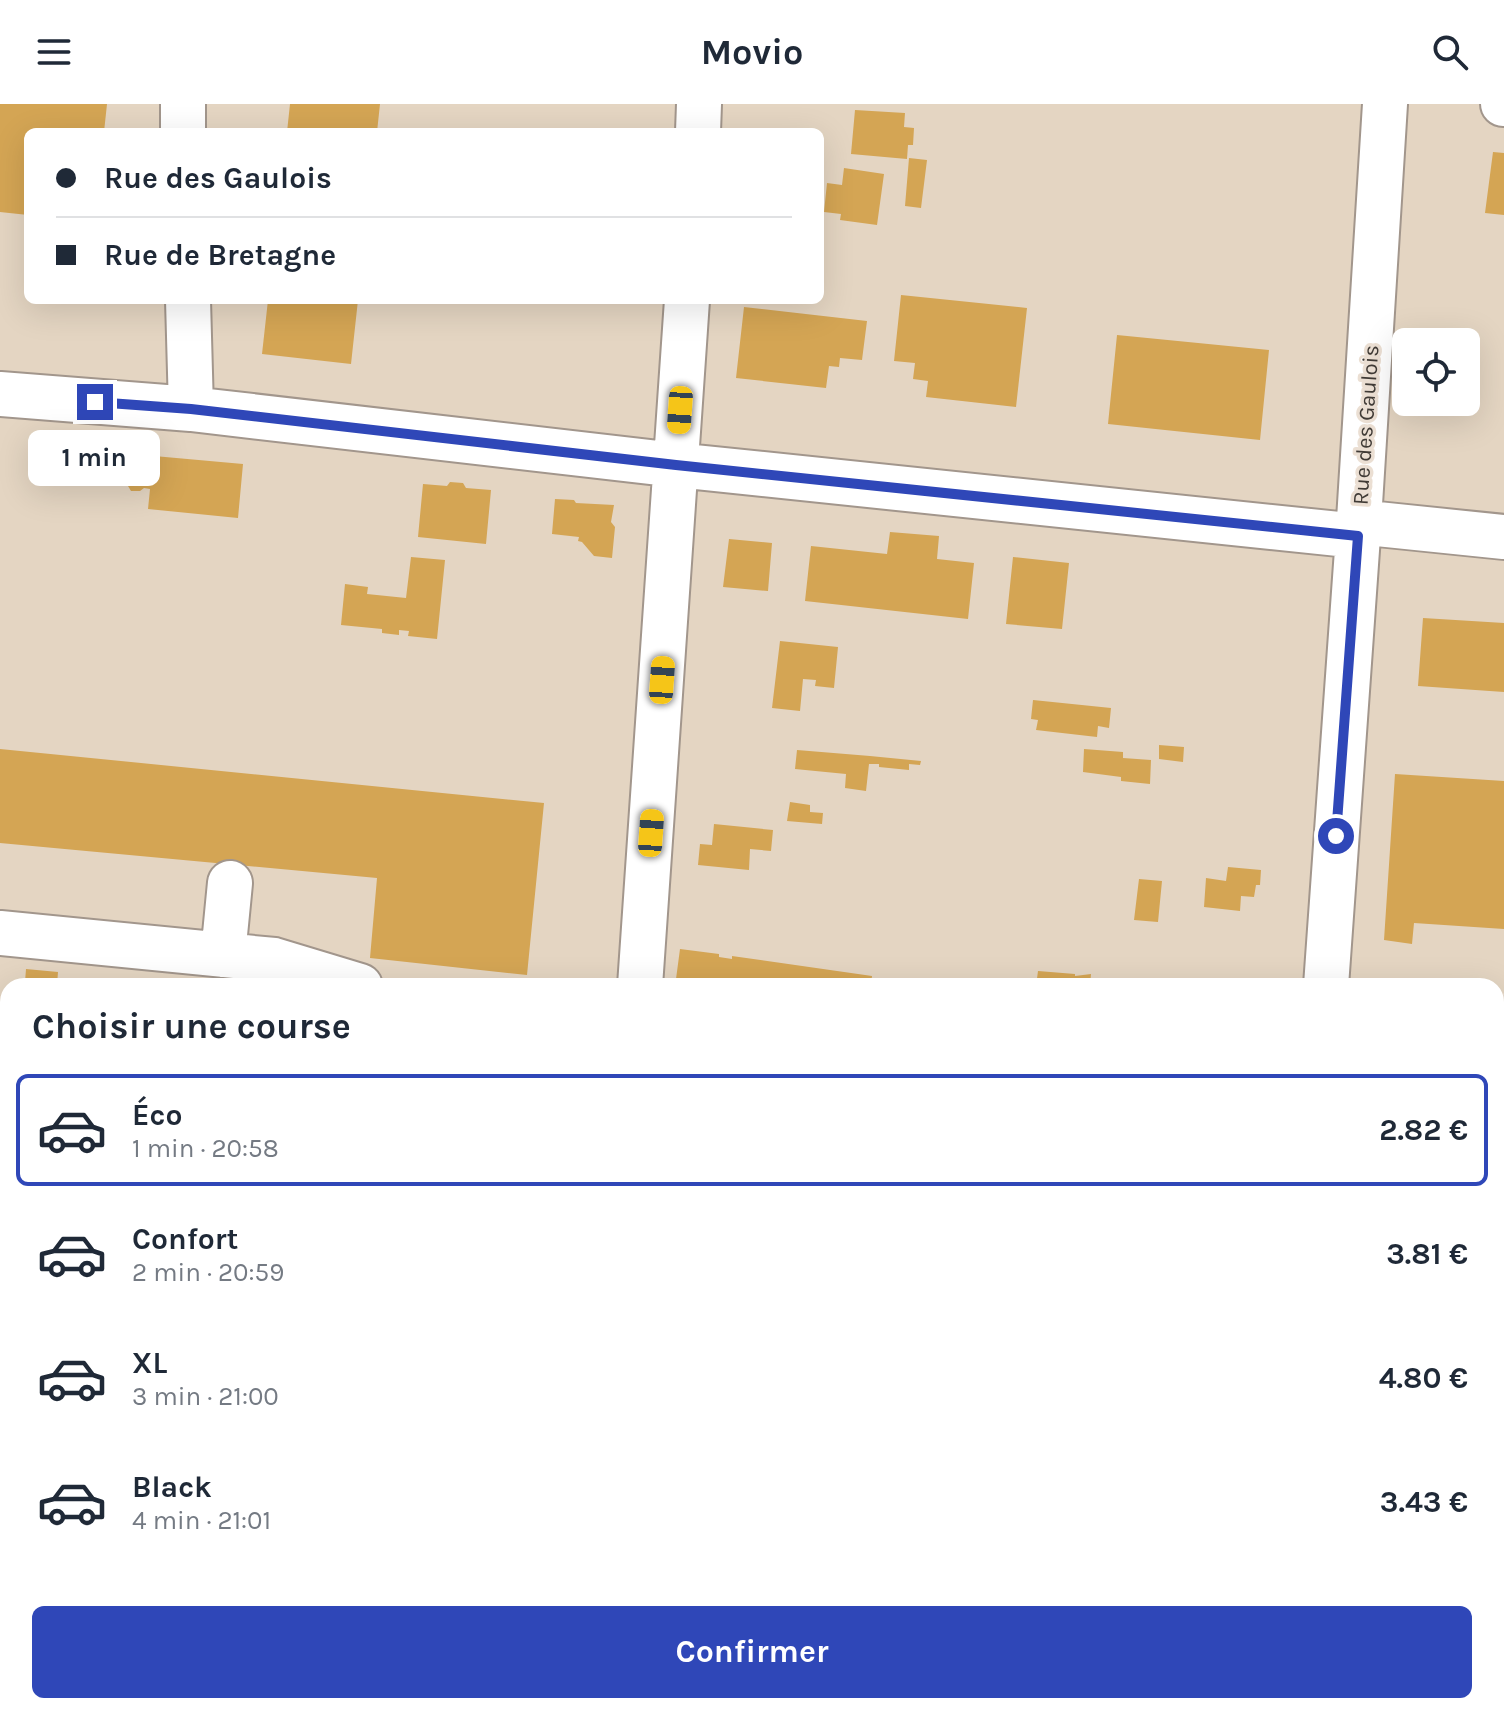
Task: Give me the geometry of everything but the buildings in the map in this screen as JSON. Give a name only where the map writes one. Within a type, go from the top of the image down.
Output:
[{"type":"main road","points":[[183,104],[183,128]]},
{"type":"main road","points":[[698,128],[699,104]]},
{"type":"main road","name":"Rue des Gaulois","points":[[1327,978],[1385,104]]},
{"type":"main road","points":[[188,304],[191,409]]},
{"type":"main road","points":[[641,978],[687,304]]},
{"type":"main road","points":[[0,394],[191,409],[676,465],[1358,529],[1504,537]]},
{"type":"main road","points":[[223,955],[230,883]]},
{"type":"main road","points":[[0,933],[274,960],[334,978]]},
{"type":"shaded area","points":[[0,104],[1504,104],[1504,978],[0,978]]},
{"type":"route","points":[[95,402],[191,409],[676,465],[1358,536],[1336,836]]}]
